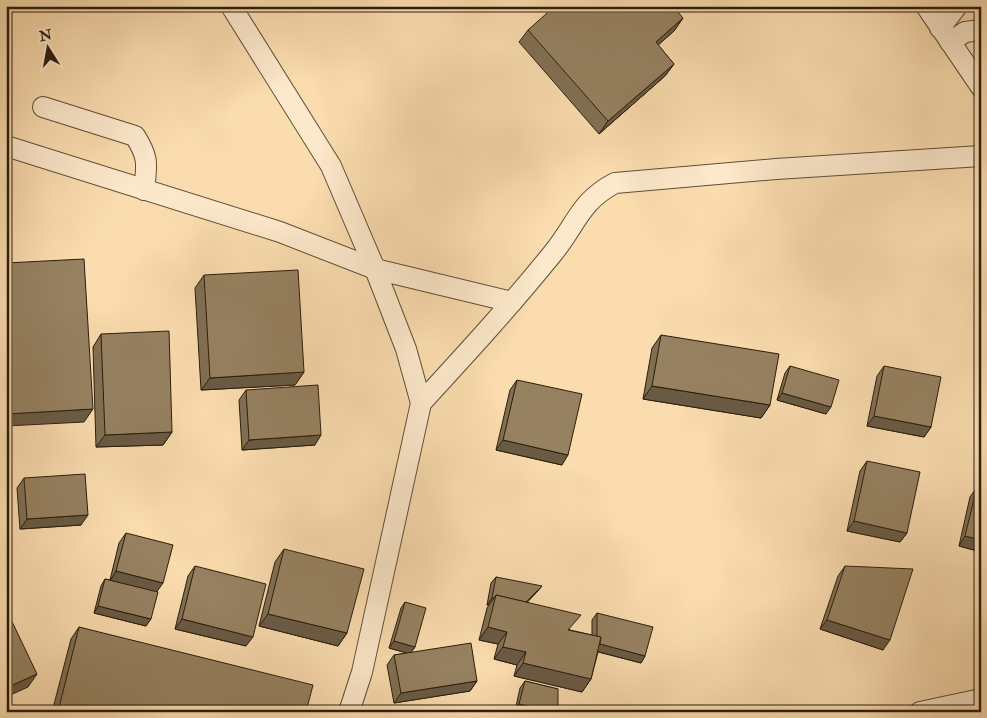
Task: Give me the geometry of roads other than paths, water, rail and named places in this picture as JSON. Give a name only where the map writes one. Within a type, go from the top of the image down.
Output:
[{"type":"street","points":[[231,6],[331,166],[375,269],[406,349],[421,402],[362,672],[349,712]]},
{"type":"street","points":[[926,6],[981,87]]},
{"type":"street","points":[[945,35],[957,6]]},
{"type":"street","points":[[945,35],[981,30]]},
{"type":"street","points":[[43,107],[135,136],[143,149],[148,163],[144,190]]},
{"type":"street","points":[[6,146],[280,232],[375,269],[512,302]]},
{"type":"street","points":[[421,402],[512,302],[554,252],[587,203],[600,191],[615,183],[776,169],[981,156]]},
{"type":"street","points":[[920,712],[981,698]]}]
